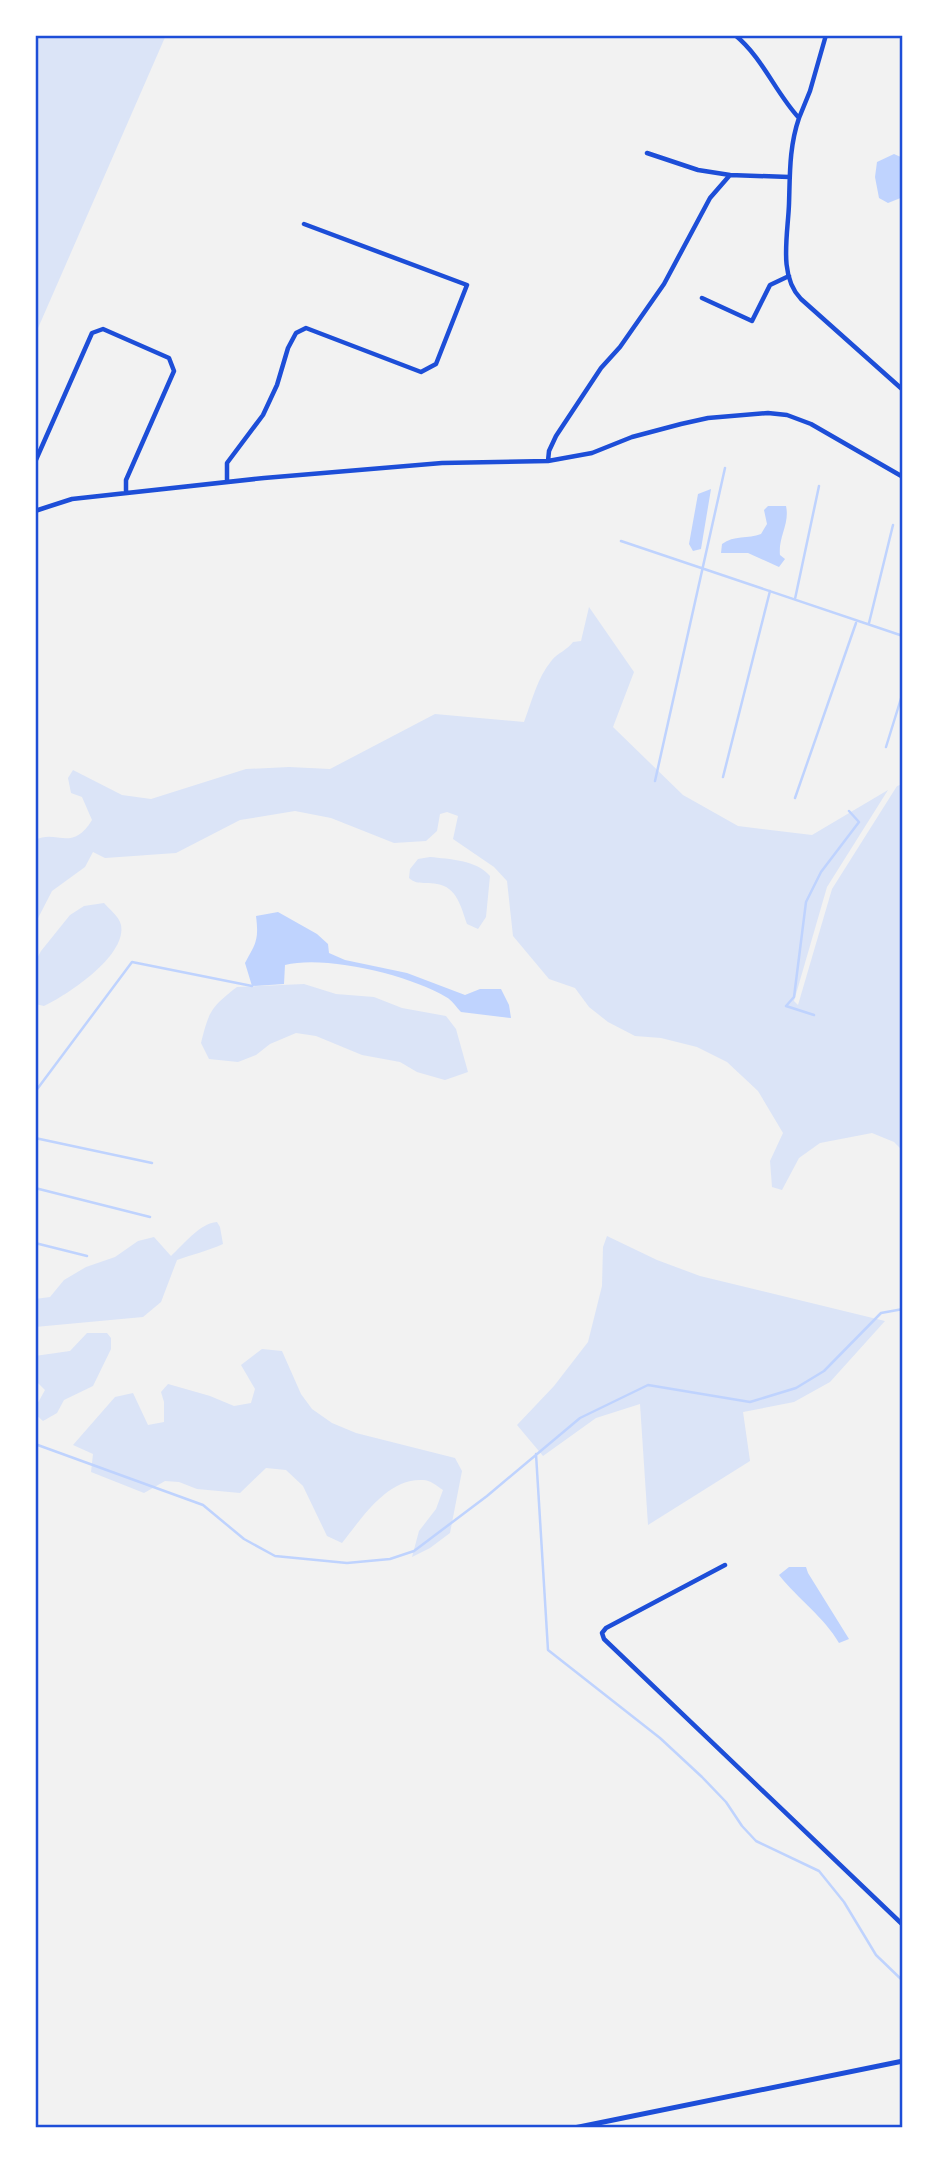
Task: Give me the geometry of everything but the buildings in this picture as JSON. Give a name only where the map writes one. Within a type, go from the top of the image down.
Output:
[{"type":"street","points":[[735,35],[763,65],[786,104],[799,118]]},
{"type":"street","points":[[826,35],[793,140],[789,177],[789,276],[801,299],[903,390]]},
{"type":"street","points":[[647,153],[698,170],[730,175],[789,177]]},
{"type":"street","points":[[548,461],[556,436],[601,368],[620,347],[664,284],[710,198],[730,175]]},
{"type":"street","points":[[227,482],[227,463],[270,401],[288,348],[300,330],[306,328],[421,372],[436,364],[467,285],[303,224]]},
{"type":"street","points":[[702,298],[752,321],[770,285],[789,276]]},
{"type":"street","points":[[35,462],[92,333],[103,329],[169,358],[173,372],[126,480],[127,493]]},
{"type":"street","points":[[35,511],[72,499],[227,482],[442,463],[548,461],[592,453],[632,437],[708,418],[768,413],[786,415],[811,424],[903,477]]},
{"type":"street","points":[[725,1565],[606,1628],[602,1633],[604,1639],[903,1925]]},
{"type":"street","points":[[574,2128],[903,2061]]},
{"type":"shaded area","points":[[35,35],[166,35],[35,335]]},
{"type":"shaded area","points":[[589,607],[634,672],[613,727],[683,795],[738,826],[812,835],[888,790],[827,887],[794,1001],[798,1005],[832,889],[897,786],[903,784],[903,1151],[894,1142],[872,1133],[820,1143],[799,1158],[782,1190],[772,1187],[770,1161],[783,1133],[758,1091],[727,1062],[697,1047],[661,1038],[635,1036],[608,1022],[589,1007],[575,988],[549,979],[513,936],[507,881],[494,867],[453,839],[458,816],[447,812],[440,814],[437,831],[426,841],[394,843],[331,818],[295,811],[240,820],[176,853],[105,858],[93,852],[85,867],[52,891],[35,924],[35,840],[43,837],[78,836],[92,820],[82,797],[71,793],[68,778],[73,770],[122,795],[151,799],[246,769],[330,769],[435,714],[524,722],[542,674],[554,658],[573,642],[581,641]]},
{"type":"shaded area","points":[[430,857],[470,863],[490,876],[486,917],[478,929],[467,924],[454,893],[449,889],[437,884],[415,882],[409,878],[410,869],[418,859]]},
{"type":"shaded area","points":[[104,903],[121,925],[115,949],[93,973],[67,993],[44,1006],[35,1004],[35,962],[41,951],[70,915],[84,906]]},
{"type":"shaded area","points":[[304,984],[336,994],[374,997],[402,1008],[446,1016],[456,1029],[468,1072],[445,1080],[417,1072],[400,1062],[362,1055],[316,1036],[296,1033],[238,1062],[209,1059],[201,1043],[206,1024],[212,1010],[228,994],[237,987]]},
{"type":"shaded area","points":[[217,1222],[223,1244],[177,1260],[161,1302],[143,1317],[35,1327],[35,1299],[50,1297],[64,1280],[86,1267],[115,1257],[138,1241],[154,1237],[171,1256],[198,1230]]},
{"type":"shaded area","points":[[607,1236],[657,1260],[700,1276],[885,1321],[830,1382],[794,1402],[743,1412],[750,1461],[648,1525],[640,1404],[596,1418],[543,1456],[517,1425],[554,1386],[588,1342],[602,1286],[603,1247]]},
{"type":"shaded area","points":[[87,1333],[107,1333],[111,1338],[111,1349],[93,1386],[64,1400],[57,1413],[43,1421],[35,1414],[35,1408],[45,1390],[35,1380],[35,1356],[70,1351]]},
{"type":"shaded area","points":[[262,1349],[282,1351],[301,1394],[312,1409],[332,1423],[356,1433],[455,1458],[462,1471],[450,1533],[412,1557],[419,1531],[436,1509],[443,1490],[426,1480],[410,1481],[387,1492],[376,1501],[342,1543],[327,1536],[303,1486],[286,1470],[266,1468],[240,1493],[197,1489],[179,1482],[165,1481],[144,1493],[91,1472],[93,1454],[73,1445],[115,1397],[133,1393],[148,1425],[164,1422],[161,1392],[168,1384],[234,1406],[251,1403],[255,1389],[241,1365]]},
{"type":"water","points":[[894,154],[903,158],[903,197],[888,203],[879,198],[875,177],[877,162]]},
{"type":"water","points":[[711,489],[701,549],[693,551],[689,544],[698,494]]},
{"type":"water","points":[[768,506],[786,506],[780,548],[780,555],[785,559],[779,567],[748,553],[721,553],[722,544],[727,541],[761,534],[767,524],[764,510]]},
{"type":"water","points":[[278,912],[317,934],[328,944],[329,953],[345,960],[407,973],[465,995],[480,989],[501,989],[509,1005],[511,1018],[461,1012],[448,998],[411,981],[344,965],[285,965],[284,984],[252,986],[245,963],[256,941],[256,916]]},
{"type":"water","points":[[789,1567],[806,1567],[849,1639],[839,1643],[826,1625],[779,1575]]},
{"type":"waterway","points":[[655,781],[725,468]]},
{"type":"waterway","points":[[795,599],[819,486]]},
{"type":"waterway","points":[[869,623],[893,525]]},
{"type":"waterway","points":[[621,541],[903,636]]},
{"type":"waterway","points":[[723,777],[770,591]]},
{"type":"waterway","points":[[795,798],[856,623]]},
{"type":"waterway","points":[[886,747],[903,692]]},
{"type":"waterway","points":[[814,1015],[786,1006],[794,997],[806,902],[821,872],[859,822],[849,811]]},
{"type":"waterway","points":[[35,1092],[132,962],[252,986]]},
{"type":"waterway","points":[[35,1138],[152,1163]]},
{"type":"waterway","points":[[35,1188],[150,1217]]},
{"type":"waterway","points":[[35,1243],[87,1256]]},
{"type":"waterway","points":[[35,1444],[203,1505],[244,1539],[275,1556],[347,1563],[390,1559],[414,1551],[487,1496],[580,1418],[648,1385],[750,1402],[796,1388],[824,1371],[881,1313],[903,1309]]},
{"type":"waterway","points":[[536,1454],[548,1650],[660,1738],[726,1802],[756,1841],[819,1871],[844,1902],[876,1955],[903,1981]]}]
